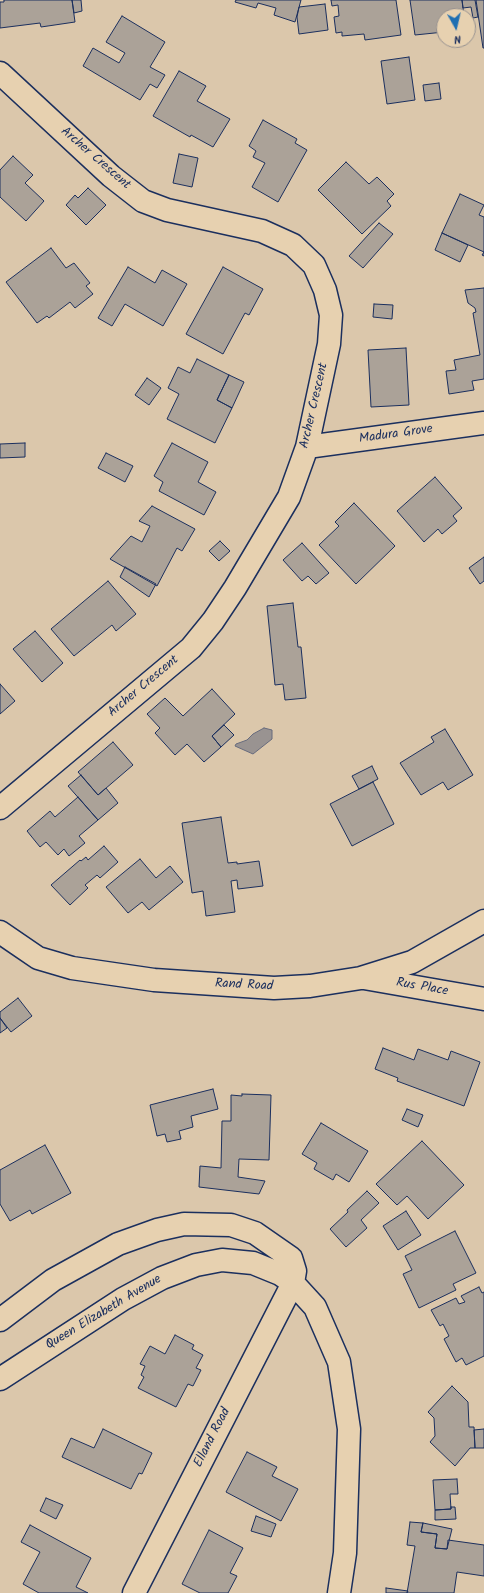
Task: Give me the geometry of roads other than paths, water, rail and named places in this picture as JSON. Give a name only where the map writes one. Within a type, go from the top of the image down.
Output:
[{"type":"street","name":"Archer Crescent","points":[[0,74],[111,176],[143,201],[166,210],[262,231],[293,245],[314,265],[325,290],[331,315],[329,344],[308,447],[289,497],[235,588],[213,621],[191,648],[0,808]]},
{"type":"street","name":"Madura Grove","points":[[308,447],[484,423]]},
{"type":"street","name":"Rand Road","points":[[0,932],[38,958],[72,968],[154,980],[274,988],[310,986],[361,978],[412,962],[484,921]]},
{"type":"street","name":"Rus Place","points":[[361,978],[484,999]]},
{"type":"street","points":[[0,1320],[53,1280],[118,1244],[157,1230],[184,1224],[231,1225],[255,1233],[291,1258],[294,1266],[293,1283]]},
{"type":"street","name":"Queen Elizabeth Avenue","points":[[0,1378],[123,1299],[162,1278],[196,1266],[222,1260],[253,1264],[280,1274],[293,1283],[316,1307],[339,1362],[349,1429],[345,1553],[339,1593]]},
{"type":"street","name":"Elland Road","points":[[134,1593],[293,1283]]}]
